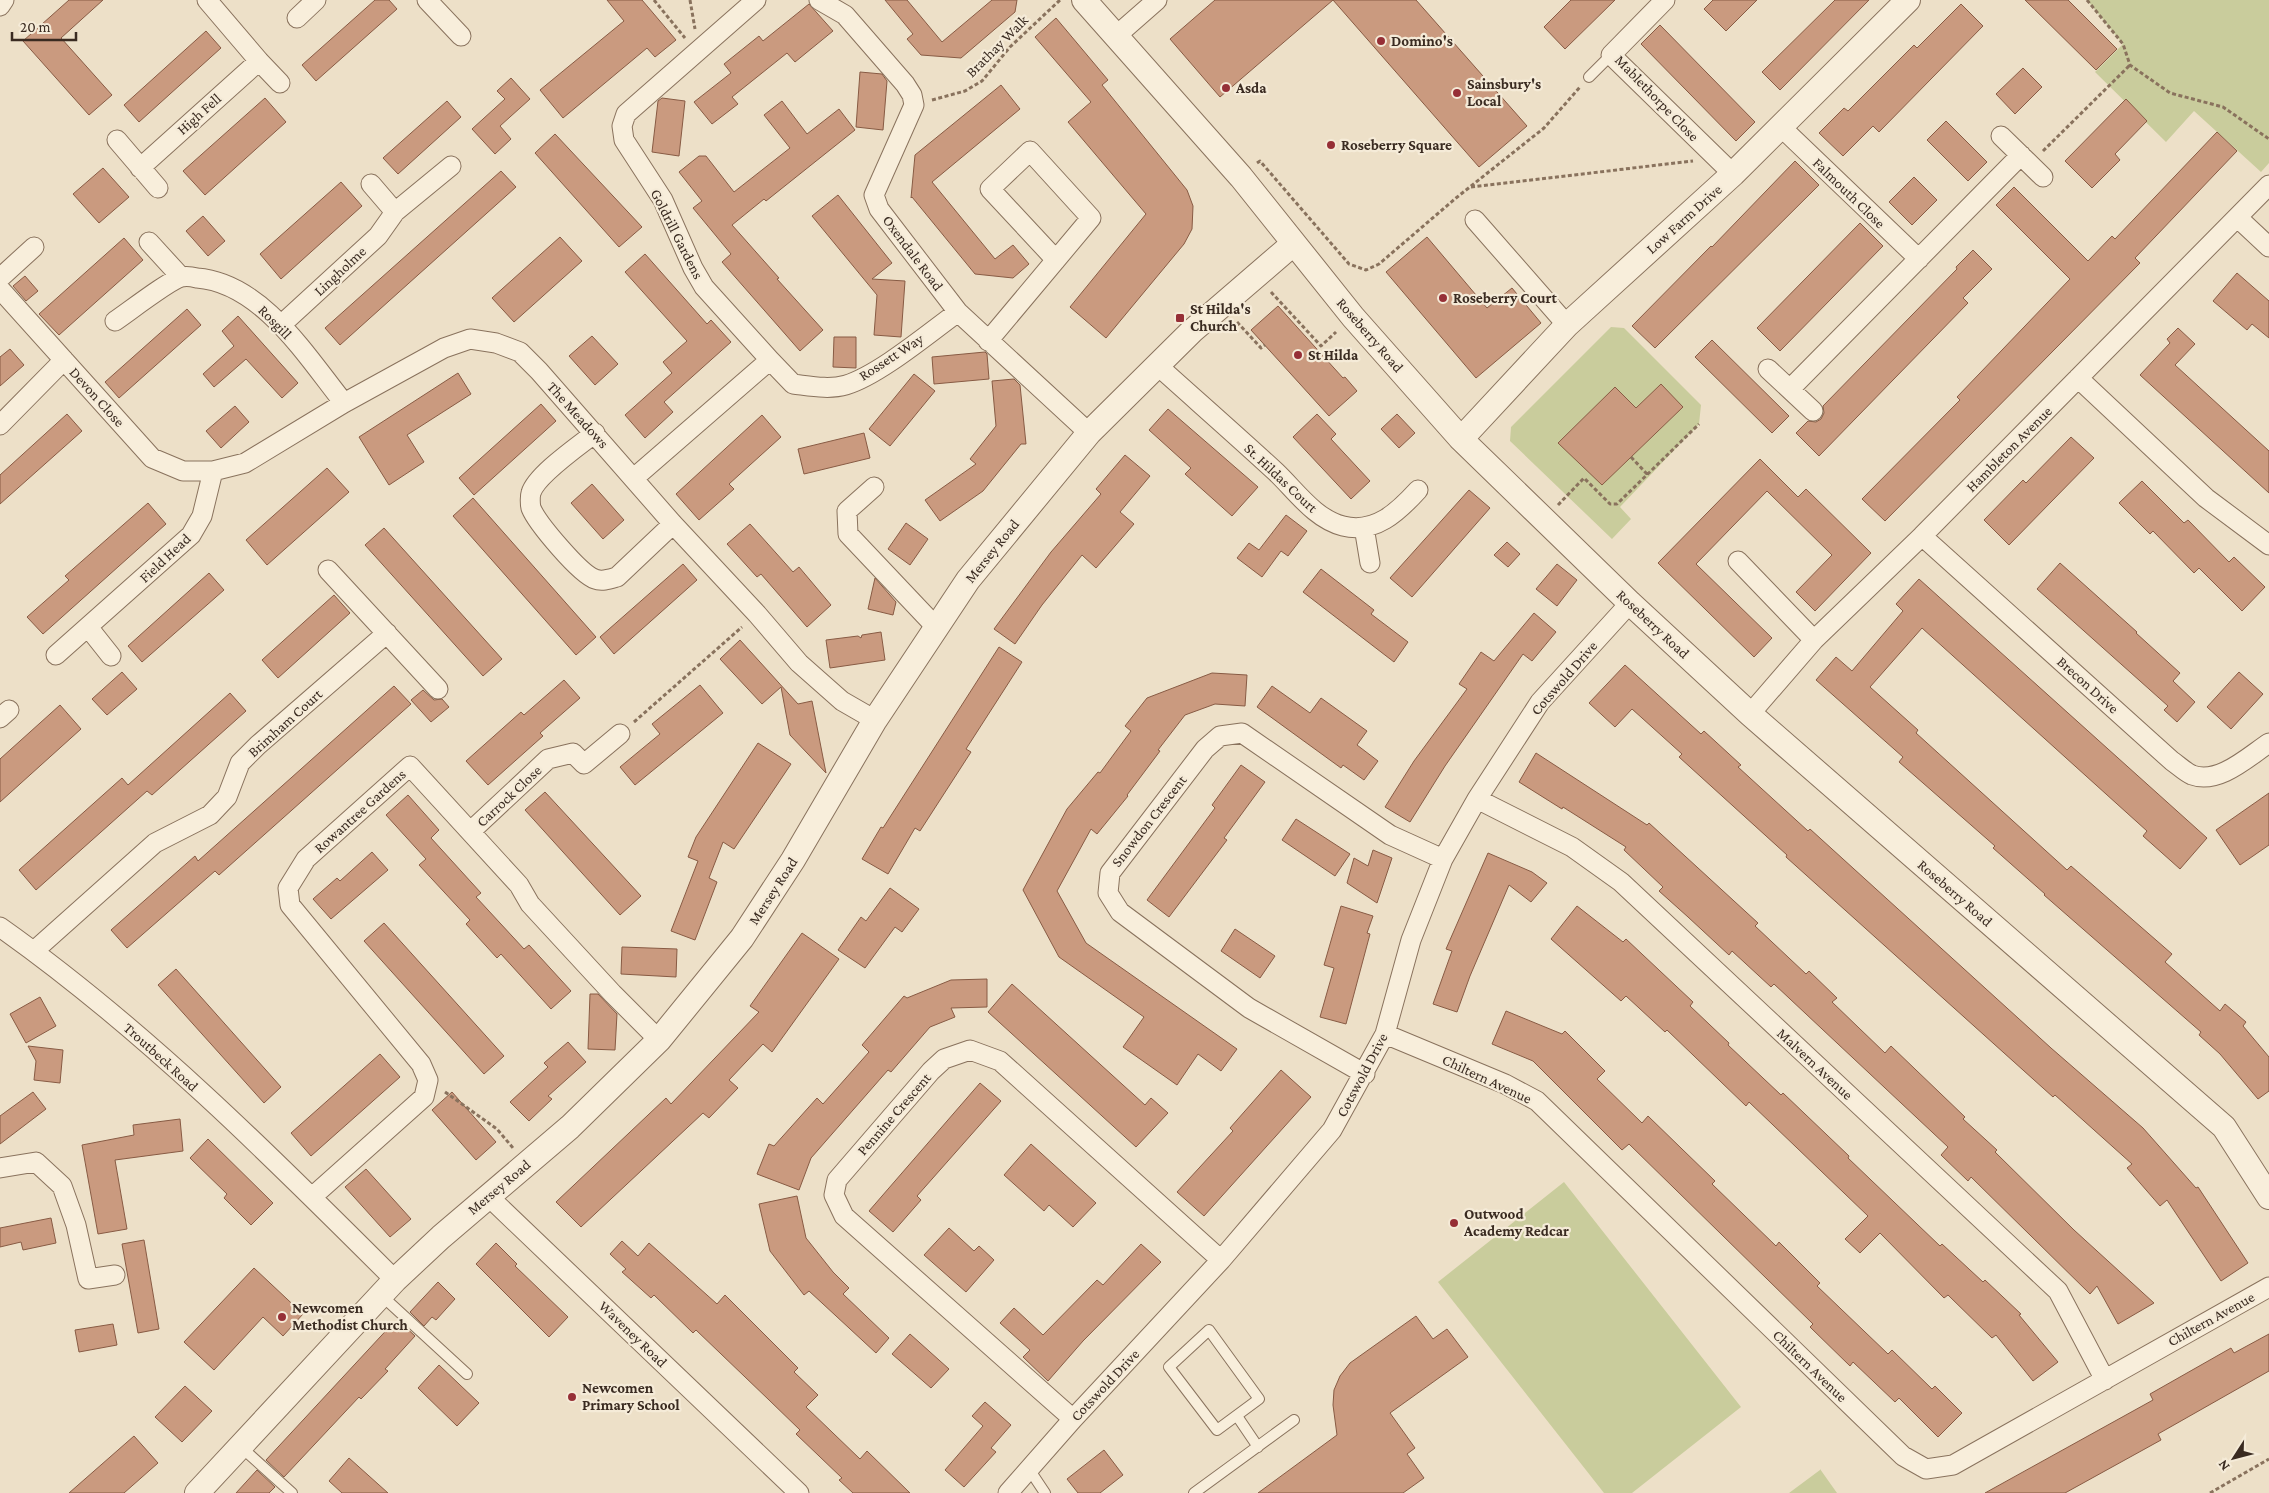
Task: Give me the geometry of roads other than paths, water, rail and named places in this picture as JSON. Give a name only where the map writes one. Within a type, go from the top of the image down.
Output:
[{"type":"street","points":[[0,6],[4,0]]},
{"type":"street","points":[[207,0],[280,83]]},
{"type":"street","points":[[297,18],[316,0]]},
{"type":"street","points":[[427,0],[461,36]]},
{"type":"street","name":"Goldrill Gardens","points":[[756,0],[626,114],[622,126],[624,140],[663,200],[693,268],[704,287],[770,360]]},
{"type":"street","name":"Oxendale Road","points":[[819,0],[845,15],[905,84],[912,95],[914,105],[874,195],[879,209],[958,312],[1089,433]]},
{"type":"street","name":"Roseberry Road","points":[[1084,0],[1241,177],[1353,317],[1461,439],[1630,603],[1750,714],[2224,1127],[2269,1197]]},
{"type":"street","points":[[1116,36],[1157,0]]},
{"type":"street","name":"Mablethorpe Close","points":[[1665,0],[1611,55],[1726,167]]},
{"type":"street","name":"Low Farm Drive","points":[[1461,439],[1567,325],[1726,167],[1780,126],[1908,0]]},
{"type":"street","name":"High Fell","points":[[140,168],[259,61]]},
{"type":"street","name":"Falmouth Close","points":[[1780,126],[1918,259]]},
{"type":"street","points":[[1790,389],[1918,259],[2031,165],[2001,136]]},
{"type":"street","points":[[117,140],[158,188]]},
{"type":"street","points":[[988,340],[1056,260],[1091,218],[1030,151],[990,189],[1056,260]]},
{"type":"street","name":"Lingholme","points":[[280,325],[378,236],[395,212],[451,166]]},
{"type":"street","points":[[371,184],[395,212]]},
{"type":"street","name":"Hambleton Avenue","points":[[1750,714],[1814,640],[1922,536],[2269,185]]},
{"type":"street","points":[[2238,218],[2269,247]]},
{"type":"street","points":[[1475,220],[1567,325]]},
{"type":"street","points":[[115,321],[181,277],[148,242]]},
{"type":"street","name":"Mersey Road","points":[[197,1493],[388,1287],[488,1196],[570,1127],[659,1040],[742,938],[793,860],[875,720],[968,580],[1089,433],[1221,305],[1293,244]]},
{"type":"street","points":[[0,278],[34,247]]},
{"type":"street","name":"Rosgill","points":[[181,277],[213,279],[237,290],[261,306],[280,325],[344,404]]},
{"type":"street","name":"Devon Close","points":[[0,289],[152,458],[183,471],[213,471]]},
{"type":"street","name":"Rossett Way","points":[[770,360],[793,384],[827,388],[846,385],[867,375],[904,351],[958,312]]},
{"type":"street","name":"The Meadows","points":[[213,471],[245,463],[344,404],[444,348],[470,339],[496,343],[520,352],[595,433],[673,524],[757,614],[798,663],[842,701],[875,720]]},
{"type":"street","points":[[0,426],[64,360]]},
{"type":"street","points":[[634,478],[770,360]]},
{"type":"street","name":"St. Hildas Court","points":[[1157,365],[1276,472],[1319,514],[1344,526],[1364,527],[1378,523],[1391,516],[1418,490]]},
{"type":"street","points":[[1768,369],[1813,411]]},
{"type":"street","points":[[2078,378],[2206,498],[2269,545]]},
{"type":"street","points":[[595,433],[537,480],[531,493],[531,507],[538,519],[580,570],[595,579],[606,580],[617,577],[673,524]]},
{"type":"street","name":"Field Head","points":[[56,655],[191,535],[202,516],[213,471]]},
{"type":"street","points":[[874,487],[847,511],[848,534],[936,627]]},
{"type":"street","points":[[1364,527],[1370,563]]},
{"type":"street","name":"Brecon Drive","points":[[1922,536],[2172,761],[2192,775],[2210,776],[2224,773],[2269,742]]},
{"type":"street","points":[[1738,561],[1814,640]]},
{"type":"street","points":[[328,570],[438,689]]},
{"type":"street","name":"Cotswold Drive","points":[[1008,1493],[1073,1419],[1221,1260],[1332,1130],[1365,1074],[1385,1034],[1411,940],[1443,860],[1477,799],[1540,702],[1630,603]]},
{"type":"street","points":[[88,627],[111,656]]},
{"type":"street","name":"Brimham Court","points":[[34,951],[155,843],[210,815],[227,797],[240,763],[386,634]]},
{"type":"street","name":"Snowdon Crescent","points":[[1365,1074],[1249,1008],[1120,912],[1108,893],[1110,873],[1205,749],[1220,736],[1242,733],[1390,835],[1443,860]]},
{"type":"street","name":"Carrock Close","points":[[471,831],[548,759],[573,753],[584,764],[620,734]]},
{"type":"street","name":"Rowantree Gardens","points":[[312,1197],[424,1097],[428,1080],[421,1064],[290,905],[288,888],[306,859],[410,766],[519,886],[530,904],[612,994],[659,1040]]},
{"type":"street","name":"Malvern Avenue","points":[[1477,799],[1572,847],[1622,882],[2058,1292],[2105,1380]]},
{"type":"street","name":"Troutbeck Road","points":[[0,927],[34,951],[134,1031],[312,1197],[388,1287]]},
{"type":"street","name":"Chiltern Avenue","points":[[1385,1034],[1505,1084],[1537,1101],[1903,1456],[1926,1469],[1953,1465],[2269,1287]]},
{"type":"street","name":"Pennine Crescent","points":[[1073,1419],[844,1216],[834,1195],[836,1180],[931,1071],[944,1058],[970,1050],[1000,1061],[1221,1260]]},
{"type":"street","points":[[0,1168],[36,1162],[62,1186],[76,1225],[88,1279],[115,1275]]},
{"type":"street","name":"Waveney Road","points":[[488,1196],[799,1493]]},
{"type":"lane","points":[[1589,77],[1611,55]]},
{"type":"lane","points":[[388,1287],[466,1374]]},
{"type":"lane","points":[[1209,1330],[1259,1399],[1237,1416],[1217,1430],[1169,1367],[1209,1330]]},
{"type":"lane","points":[[1237,1416],[1258,1447]]},
{"type":"lane","points":[[1194,1493],[1294,1420]]},
{"type":"lane","points":[[240,1446],[292,1493]]},
{"type":"lane","points":[[1029,1469],[1045,1493]]},
{"type":"place","name":"Domino's","points":[[1381,41]]},
{"type":"place","name":"Asda","points":[[1226,88]]},
{"type":"place","name":"Sainsbury's Local","points":[[1457,93]]},
{"type":"place","name":"Roseberry Square","points":[[1331,145]]},
{"type":"place","name":"Roseberry Court","points":[[1443,298]]},
{"type":"place","name":"St Hilda's Church","points":[[1180,318]]},
{"type":"place","name":"St Hilda","points":[[1298,355]]},
{"type":"place","name":"Outwood Academy Redcar","points":[[1454,1223]]},
{"type":"place","name":"Newcomen Methodist Church","points":[[282,1317]]},
{"type":"place","name":"Newcomen Primary School","points":[[572,1397]]}]
